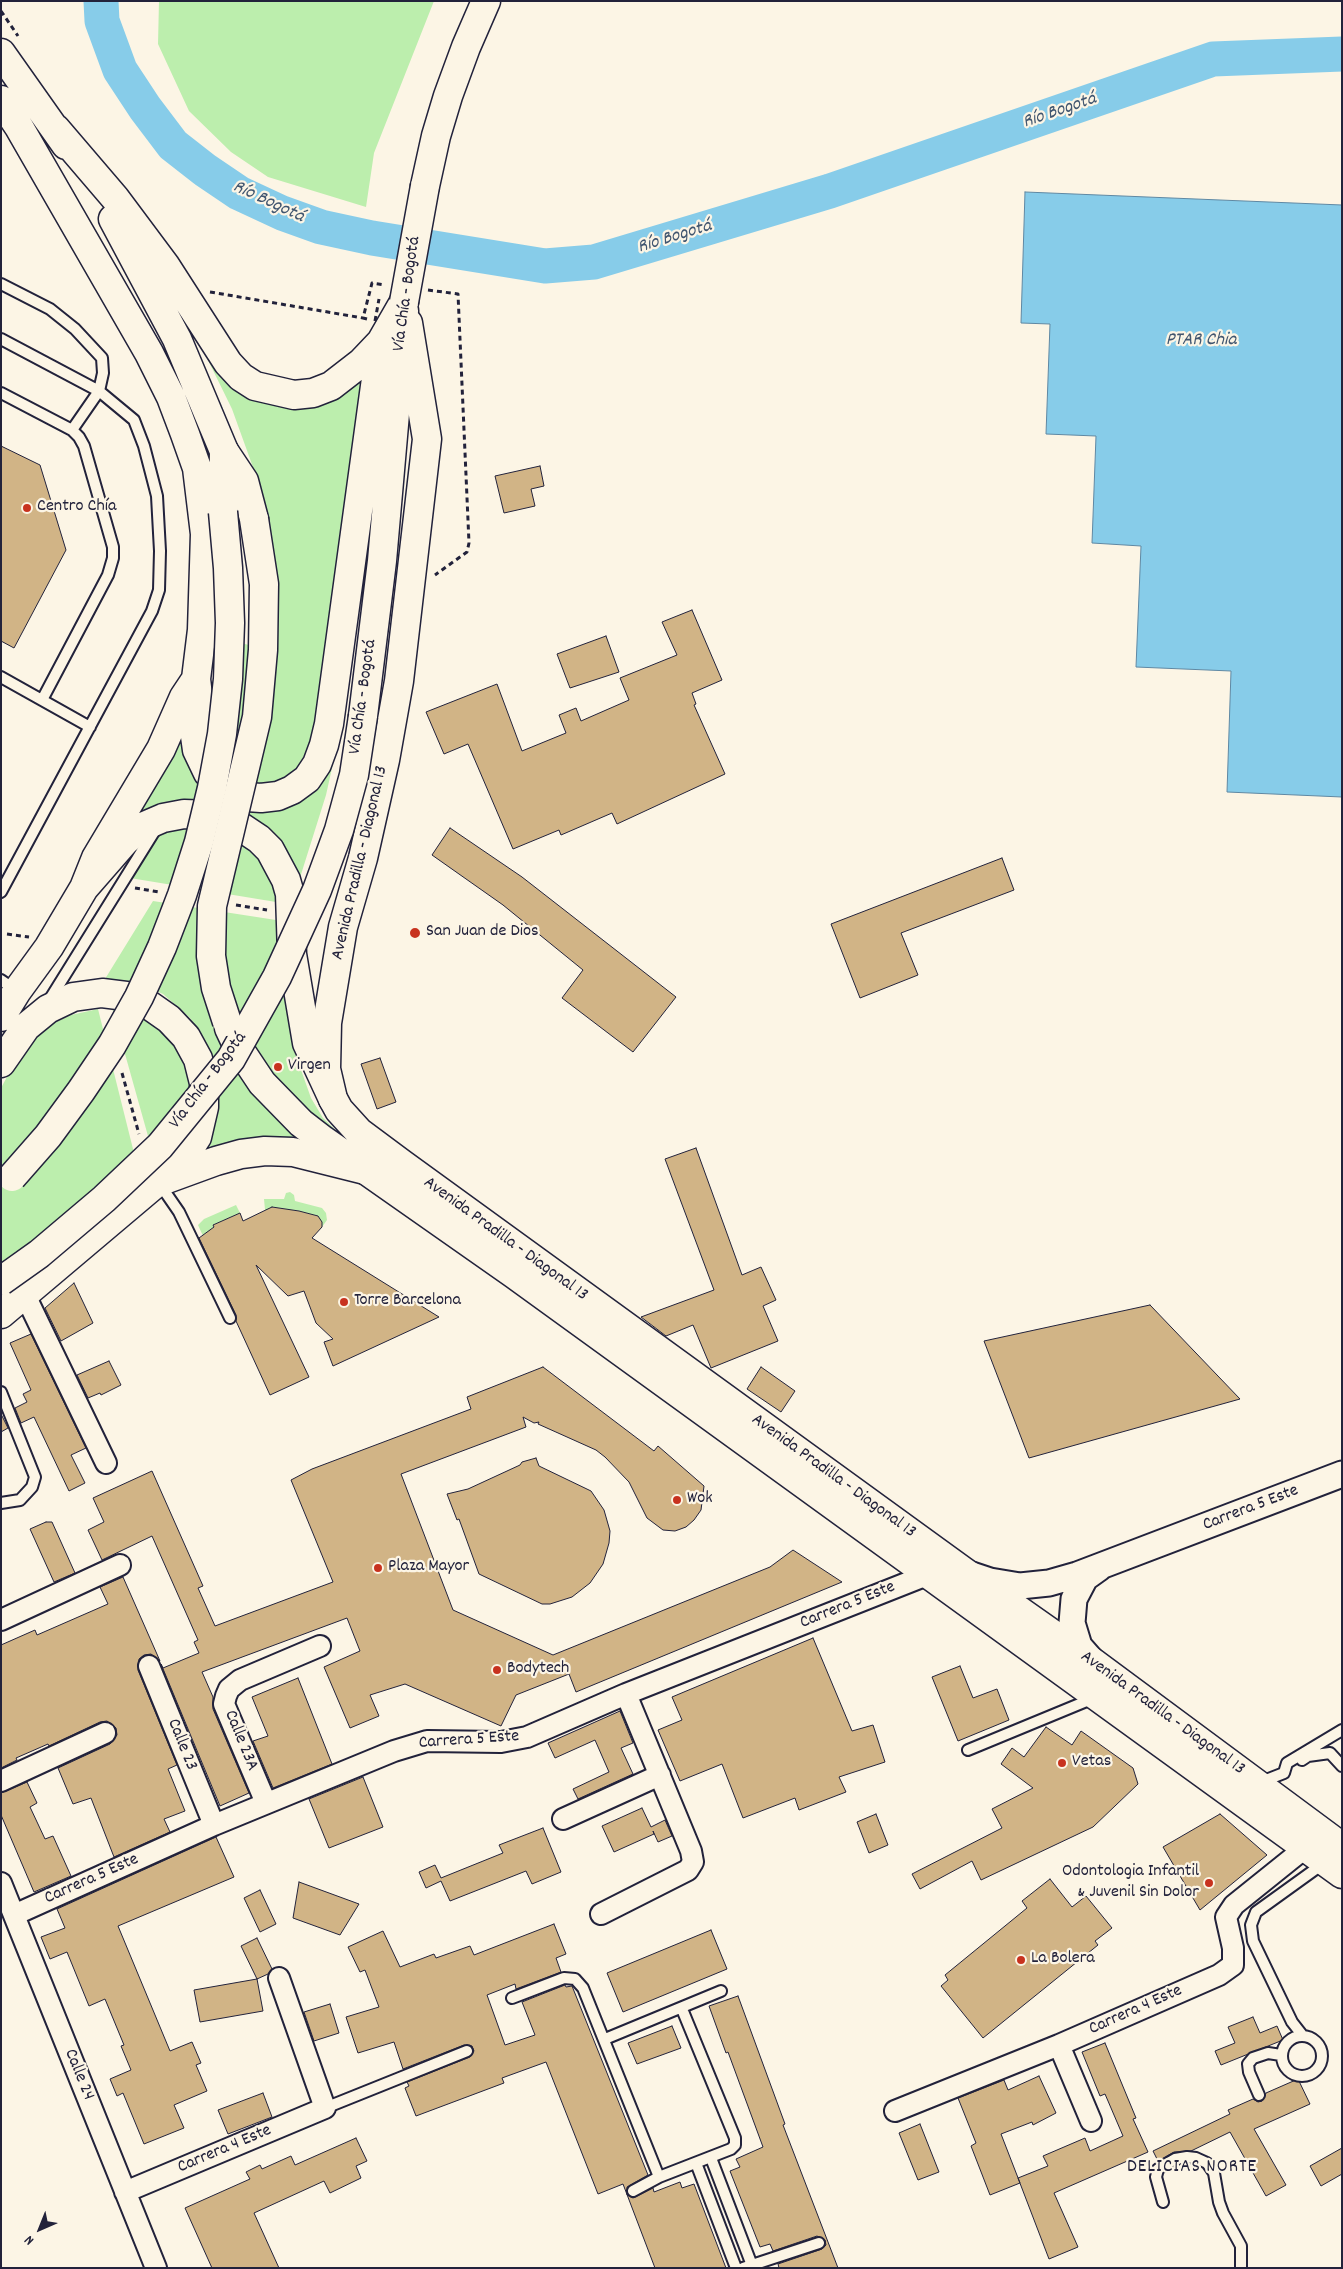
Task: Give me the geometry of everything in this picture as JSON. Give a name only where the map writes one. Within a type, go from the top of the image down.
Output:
[{"type":"main road","name":"Vía Chía - Bogotá","points":[[1,1281],[39,1254],[104,1199],[160,1146],[231,1059],[277,977],[317,890],[339,830],[351,784],[363,716],[382,561],[404,302],[425,186],[436,136],[448,96],[486,1]]},
{"type":"main road","points":[[1,53],[56,129],[120,231],[176,339],[224,451],[223,512],[229,605],[228,679],[222,734],[212,788],[194,860],[162,947],[139,997],[112,1045],[65,1114],[7,1183]]},
{"type":"main road","points":[[1,100],[19,126],[149,353],[171,397],[191,451],[198,477],[206,534],[202,630],[196,679],[199,704],[195,736],[197,750],[205,768],[220,784],[232,792],[247,797],[278,796],[292,790],[307,778],[317,764],[329,724],[376,330]]},
{"type":"main road","points":[[56,129],[115,198],[165,265],[228,363],[255,386],[294,395],[313,393],[331,386],[346,376],[376,330],[404,302]]},
{"type":"main road","name":"Avenida Pradilla - Diagonal 13","points":[[404,302],[427,439],[399,681],[363,858],[343,927],[327,1023],[326,1069],[333,1099],[339,1110],[359,1132],[402,1164],[1094,1664],[1256,1784],[1332,1852]]},
{"type":"main road","name":"Avenida Pradilla - Diagonal 13","points":[[224,451],[244,481],[254,519],[264,584],[263,650],[257,717],[212,906],[211,956],[216,988],[226,1022],[249,1064],[282,1105],[323,1140],[532,1286],[1097,1697],[1332,1852]]},
{"type":"main road","points":[[1,1063],[14,1022],[9,986],[49,947],[84,888],[96,858],[161,749],[184,697],[196,679]]},
{"type":"main road","points":[[84,888],[125,842],[142,827],[163,818],[184,814],[211,815],[225,818],[259,839],[280,865],[290,894],[292,954],[307,1043],[333,1099]]},
{"type":"main road","points":[[1,1314],[181,1162],[197,1137],[204,1107],[204,1083],[198,1059],[186,1037],[169,1019],[149,1005],[126,996],[102,994],[74,997],[14,1022]]},
{"type":"main road","points":[[158,1182],[216,1161],[241,1154],[266,1151],[292,1152],[365,1170]]},
{"type":"street","points":[[25,1295],[106,1464]]},
{"type":"street","name":"Carrera 5 Este","points":[[963,1571],[990,1581],[1020,1586],[1049,1584],[1342,1474]]},
{"type":"street","points":[[1,1620],[120,1565]]},
{"type":"street","name":"Carrera 5 Este","points":[[1094,1664],[1079,1646],[1072,1623],[1074,1599],[1085,1578],[1103,1565]]},
{"type":"street","name":"Carrera 5 Este","points":[[14,1915],[214,1825],[412,1744],[427,1741],[501,1742],[527,1737],[626,1694],[927,1574]]},
{"type":"street","name":"Calle 23A","points":[[266,1804],[224,1704],[226,1696],[229,1689],[240,1680],[320,1646]]},
{"type":"street","name":"Calle 23","points":[[149,1666],[214,1825]]},
{"type":"street","points":[[600,1914],[688,1870],[693,1862],[691,1850],[626,1694]]},
{"type":"street","points":[[1,1781],[105,1734]]},
{"type":"street","points":[[563,1819],[660,1775]]},
{"type":"street","name":"Carrera 4 Este","points":[[896,2111],[1058,2045],[1219,1974],[1233,1965],[1233,1948],[1226,1917],[1234,1904],[1332,1852]]},
{"type":"street","name":"Calle 24","points":[[1,1883],[156,2268]]},
{"type":"street","points":[[279,1978],[325,2108]]},
{"type":"street","points":[[1058,2045],[1091,2121]]},
{"type":"street","name":"Carrera 4 Este","points":[[125,2192],[325,2108]]},
{"type":"lane","points":[[1,284],[50,309],[75,330],[102,358],[104,373],[99,392],[72,430]]},
{"type":"lane","points":[[1,339],[99,392],[134,420],[144,446],[157,496],[160,579],[159,590],[152,611],[1,892]]},
{"type":"lane","points":[[1,393],[72,430],[84,446],[113,548],[114,558],[108,575],[42,700]]},
{"type":"lane","points":[[1,677],[90,727]]},
{"type":"lane","points":[[14,1022],[55,994],[163,818]]},
{"type":"lane","points":[[158,1182],[180,1212],[230,1318]]},
{"type":"lane","points":[[1,1392],[34,1477],[32,1487],[20,1500],[1,1503]]},
{"type":"lane","points":[[968,1750],[1097,1697]]},
{"type":"lane","points":[[1284,1773],[1287,1763],[1342,1730]]},
{"type":"lane","points":[[1256,1784],[1284,1773],[1308,1756],[1328,1754],[1342,1766]]},
{"type":"lane","points":[[1303,2036],[1290,2040],[1285,2044],[1281,2055],[1285,2067],[1294,2074],[1304,2076],[1314,2072],[1320,2064],[1321,2053],[1313,2040],[1303,2036],[1292,2022],[1253,1941],[1251,1925],[1256,1912],[1332,1852]]},
{"type":"lane","points":[[512,1998],[564,1978],[575,1979],[583,1988],[659,2177]]},
{"type":"lane","points":[[604,2039],[682,2009],[722,1991]]},
{"type":"lane","points":[[633,2190],[659,2177],[731,2149],[735,2145],[735,2138],[682,2009]]},
{"type":"lane","points":[[325,2108],[467,2050]]},
{"type":"lane","points":[[1259,2095],[1249,2072],[1248,2064],[1253,2058],[1268,2053],[1281,2055]]},
{"type":"lane","points":[[1163,2202],[1156,2177],[1158,2169],[1175,2159],[1187,2157],[1196,2158],[1207,2163],[1214,2173],[1223,2213],[1241,2246],[1240,2268]]},
{"type":"lane","points":[[710,2158],[749,2267],[819,2243]]},
{"type":"lane","points":[[696,2163],[736,2268]]},
{"type":"path","points":[[201,290],[363,318]]},
{"type":"green space","points":[[159,1],[434,1],[374,153],[366,207],[268,177],[231,152],[189,111],[158,44]]},
{"type":"green space","points":[[206,356],[239,393],[267,404],[286,407],[319,403],[339,396],[348,391],[367,374],[315,737],[308,758],[293,778],[263,789],[227,777],[212,702],[215,636],[275,652],[269,529],[254,470],[232,409]]},
{"type":"green space","points":[[180,732],[186,760],[201,784],[251,809],[336,750],[326,795],[298,884],[272,839],[130,818]]},
{"type":"green space","points":[[184,827],[238,839],[255,854],[271,877],[276,902],[130,878],[156,835],[165,830]]},
{"type":"green space","points":[[153,901],[276,920],[285,1001],[295,1053],[311,1098],[323,1118],[360,1153],[305,1140],[269,1137],[247,1139],[209,1148],[204,1141],[213,1062],[202,1036],[190,1018],[163,994],[143,985],[105,979]]},
{"type":"green space","points":[[111,1004],[137,1008],[177,1044],[190,1077],[189,1100],[155,1161]]},
{"type":"green space","points":[[98,1009],[142,1185],[1,1303],[1,1088],[21,1051],[43,1028],[71,1015]]},
{"type":"green space","points":[[290,1192],[294,1195],[295,1201],[322,1208],[326,1213],[327,1220],[322,1227],[322,1222],[318,1216],[273,1207],[273,1211],[265,1210],[264,1199],[284,1199],[286,1193]]},
{"type":"green space","points":[[236,1205],[240,1213],[213,1225],[214,1227],[203,1236],[198,1225],[204,1219]]},
{"type":"water","name":"PTAR Chia","points":[[1025,192],[1342,205],[1342,797],[1227,792],[1231,671],[1136,667],[1141,546],[1092,543],[1096,436],[1046,434],[1050,324],[1021,323]]},
{"type":"building","name":"Centro Chía","points":[[1,446],[40,465],[66,550],[14,648],[1,641]]},
{"type":"building","points":[[540,466],[544,486],[531,489],[535,506],[504,513],[495,476]]},
{"type":"building","points":[[692,610],[722,680],[692,693],[696,704],[694,705],[725,774],[617,824],[612,813],[561,835],[559,830],[513,849],[468,744],[444,754],[426,712],[497,684],[522,751],[566,733],[559,715],[576,708],[581,721],[629,700],[620,678],[677,655],[662,622]]},
{"type":"building","points":[[606,636],[619,672],[570,688],[557,654]]},
{"type":"building","points":[[450,828],[522,877],[676,997],[633,1052],[562,998],[583,970],[503,905],[432,855]]},
{"type":"building","points":[[1002,858],[1014,890],[901,933],[918,975],[860,998],[831,924]]},
{"type":"building","points":[[380,1058],[396,1102],[377,1109],[361,1064]]},
{"type":"building","points":[[696,1148],[742,1275],[761,1267],[776,1300],[763,1306],[778,1341],[711,1368],[693,1325],[666,1336],[641,1317],[714,1290],[665,1159]]},
{"type":"building","name":"Torre Barcelona","points":[[272,1207],[318,1216],[322,1222],[322,1227],[312,1238],[439,1317],[333,1366],[324,1342],[333,1339],[316,1323],[304,1291],[288,1296],[256,1265],[309,1377],[270,1395],[236,1321],[236,1315],[199,1238],[214,1227],[213,1225],[240,1213],[243,1221]]},
{"type":"building","points":[[74,1283],[93,1323],[61,1341],[45,1308]]},
{"type":"building","points":[[1150,1305],[1240,1399],[1029,1458],[984,1341]]},
{"type":"building","points":[[31,1334],[86,1448],[71,1455],[85,1483],[69,1491],[34,1417],[21,1423],[15,1408],[27,1402],[23,1394],[31,1390],[10,1343]]},
{"type":"building","points":[[109,1361],[121,1385],[101,1395],[100,1393],[88,1398],[77,1375]]},
{"type":"building","points":[[543,1367],[654,1451],[658,1446],[704,1486],[701,1510],[686,1527],[675,1531],[663,1530],[647,1518],[629,1482],[605,1457],[596,1450],[538,1424],[539,1422],[534,1423],[523,1417],[526,1427],[401,1474],[453,1610],[553,1655],[770,1567],[793,1550],[842,1582],[576,1692],[569,1674],[516,1695],[501,1726],[405,1684],[370,1695],[379,1716],[350,1728],[324,1667],[360,1651],[347,1618],[202,1672],[213,1697],[213,1709],[249,1793],[220,1806],[161,1664],[163,1668],[199,1653],[194,1642],[198,1640],[152,1536],[102,1560],[88,1530],[104,1522],[93,1498],[152,1471],[203,1586],[198,1588],[215,1626],[333,1582],[291,1480],[312,1469],[471,1409],[467,1397]]},
{"type":"building","points":[[761,1367],[795,1391],[781,1412],[747,1389]]},
{"type":"building","points":[[1,1414],[8,1428],[1,1432]]},
{"type":"building","name":"Plaza Mayor","points":[[536,1458],[539,1466],[591,1491],[604,1510],[610,1531],[609,1543],[603,1564],[590,1583],[572,1597],[550,1604],[542,1604],[479,1574],[459,1519],[457,1520],[447,1494],[468,1489],[520,1465],[522,1462]]},
{"type":"building","points":[[46,1522],[52,1522],[75,1573],[54,1582],[30,1529]]},
{"type":"building","points":[[123,1577],[160,1661],[151,1654],[144,1655],[139,1659],[138,1670],[177,1765],[168,1769],[185,1811],[164,1819],[170,1832],[114,1857],[91,1798],[73,1804],[58,1768],[110,1744],[117,1735],[116,1728],[107,1721],[100,1722],[49,1746],[48,1744],[16,1758],[17,1760],[1,1768],[1,1645],[35,1630],[37,1635],[108,1604],[100,1587]]},
{"type":"building","points":[[813,1638],[852,1731],[873,1725],[885,1762],[839,1777],[846,1792],[799,1810],[795,1798],[743,1818],[722,1764],[680,1781],[658,1730],[682,1720],[672,1697]]},
{"type":"building","points":[[960,1666],[973,1698],[997,1689],[1009,1720],[958,1741],[932,1677]]},
{"type":"building","points":[[298,1678],[332,1764],[273,1788],[253,1741],[268,1736],[252,1697]]},
{"type":"building","points":[[620,1711],[633,1743],[621,1748],[633,1774],[578,1799],[573,1789],[609,1772],[595,1740],[555,1758],[548,1743]]},
{"type":"building","points":[[1046,1727],[1072,1745],[1081,1731],[1133,1768],[1138,1784],[1093,1827],[981,1880],[972,1861],[920,1889],[912,1874],[1002,1828],[992,1809],[1033,1788],[1001,1764],[1012,1748],[1024,1757]]},
{"type":"building","points":[[363,1777],[383,1827],[329,1848],[309,1799]]},
{"type":"building","points":[[27,1782],[37,1803],[30,1807],[45,1839],[53,1836],[71,1876],[34,1892],[1,1815],[1,1793]]},
{"type":"building","points":[[642,1808],[651,1827],[665,1820],[672,1836],[658,1842],[653,1831],[654,1834],[614,1852],[602,1826]]},
{"type":"building","points":[[876,1814],[888,1845],[869,1853],[857,1822]]},
{"type":"building","name":"Odontologia Infantil & Juvenil Sin Dolor","points":[[1220,1814],[1267,1855],[1200,1910],[1163,1847]]},
{"type":"building","points":[[543,1828],[561,1872],[532,1884],[526,1871],[450,1901],[441,1881],[426,1888],[419,1872],[435,1865],[441,1878],[503,1853],[499,1845]]},
{"type":"building","points":[[216,1837],[234,1877],[118,1926],[170,2051],[192,2042],[201,2063],[196,2065],[207,2091],[174,2105],[184,2128],[144,2144],[123,2093],[117,2096],[110,2079],[131,2070],[121,2046],[124,2045],[105,1999],[89,2006],[67,1952],[50,1959],[41,1937],[65,1928],[57,1909]]},
{"type":"building","name":"La Bolera","points":[[1050,1879],[1072,1907],[1086,1896],[1112,1928],[1095,1941],[1098,1945],[983,2038],[941,1986],[948,1980],[945,1975],[1027,1908],[1022,1901]]},
{"type":"building","points":[[299,1882],[359,1904],[340,1935],[293,1918]]},
{"type":"building","points":[[260,1890],[276,1924],[260,1932],[244,1898]]},
{"type":"building","points":[[554,1924],[566,1954],[556,1958],[561,1972],[516,1989],[515,1984],[487,1995],[505,2045],[535,2035],[522,2002],[565,1985],[566,1987],[572,1986],[648,2175],[627,2187],[627,2194],[623,2184],[598,2194],[546,2062],[502,2078],[504,2083],[416,2116],[405,2088],[409,2086],[407,2082],[470,2057],[474,2051],[472,2046],[464,2045],[403,2069],[394,2042],[358,2053],[346,2017],[379,2007],[365,1970],[360,1972],[348,1947],[383,1931],[400,1967],[434,1954],[436,1958],[470,1946],[474,1955]]},
{"type":"building","points":[[711,1930],[727,1969],[623,2012],[607,1973]]},
{"type":"building","points":[[257,1938],[272,1969],[268,1974],[257,1979],[241,1946]]},
{"type":"building","points":[[257,1979],[263,2011],[200,2022],[194,1990]]},
{"type":"building","points":[[738,1996],[785,2124],[783,2125],[838,2268],[779,2268],[778,2264],[822,2249],[826,2245],[825,2240],[817,2236],[773,2251],[770,2244],[760,2247],[730,2171],[740,2167],[736,2159],[763,2147],[709,2006]]},
{"type":"building","points":[[330,2004],[339,2033],[314,2041],[304,2012]]},
{"type":"building","points":[[1253,2017],[1260,2033],[1277,2026],[1283,2040],[1221,2065],[1215,2051],[1235,2043],[1228,2027]]},
{"type":"building","points":[[672,2026],[681,2048],[637,2064],[628,2043]]},
{"type":"building","points":[[1105,2043],[1136,2118],[1133,2119],[1148,2152],[1054,2193],[1078,2247],[1049,2259],[1018,2178],[1048,2166],[1043,2156],[1085,2138],[1090,2151],[1123,2136],[1105,2094],[1100,2096],[1082,2052]]},
{"type":"building","points":[[1039,2076],[1056,2113],[1033,2125],[1032,2122],[1001,2134],[1020,2183],[990,2195],[971,2146],[976,2143],[958,2098],[1004,2080],[1008,2090]]},
{"type":"building","points":[[1298,2079],[1310,2104],[1254,2129],[1286,2185],[1266,2196],[1230,2132],[1191,2151],[1174,2152],[1158,2161],[1153,2151],[1230,2114],[1228,2110],[1253,2099],[1258,2102],[1262,2101],[1266,2093]]},
{"type":"building","points":[[263,2093],[272,2117],[228,2134],[218,2110]]},
{"type":"building","points":[[920,2124],[939,2172],[918,2180],[899,2133]]},
{"type":"building","points":[[356,2138],[367,2161],[356,2166],[361,2178],[330,2193],[324,2181],[254,2213],[279,2268],[212,2268],[185,2208],[250,2179],[246,2172],[260,2165],[262,2169],[291,2156],[295,2165]]},
{"type":"building","points":[[1342,2148],[1342,2174],[1321,2186],[1310,2166]]},
{"type":"building","points":[[680,2182],[682,2188],[694,2184],[726,2268],[655,2268],[627,2195],[633,2198],[653,2188],[654,2192]]},
{"type":"waterway","name":"Río Bogotá","points":[[101,1],[102,21],[120,70],[145,108],[173,145],[239,193],[282,213],[321,227],[372,238],[545,266],[594,262],[830,191],[1213,59],[1342,54]]},
{"type":"place","name":"Centro Chía","points":[[27,508]]},
{"type":"place","name":"San Juan de Dios","points":[[415,933]]},
{"type":"place","name":"Virgen","points":[[278,1067]]},
{"type":"place","name":"Torre Barcelona","points":[[344,1302]]},
{"type":"place","name":"Wok","points":[[677,1500]]},
{"type":"place","name":"Plaza Mayor","points":[[378,1568]]},
{"type":"place","name":"Bodytech","points":[[497,1670]]},
{"type":"place","name":"Vetas","points":[[1062,1763]]},
{"type":"place","name":"Odontologia Infantil & Juvenil Sin Dolor","points":[[1209,1883]]},
{"type":"place","name":"La Bolera","points":[[1021,1960]]},
{"type":"district","name":"DELICIAS NORTE","points":[[1192,2168]]}]
